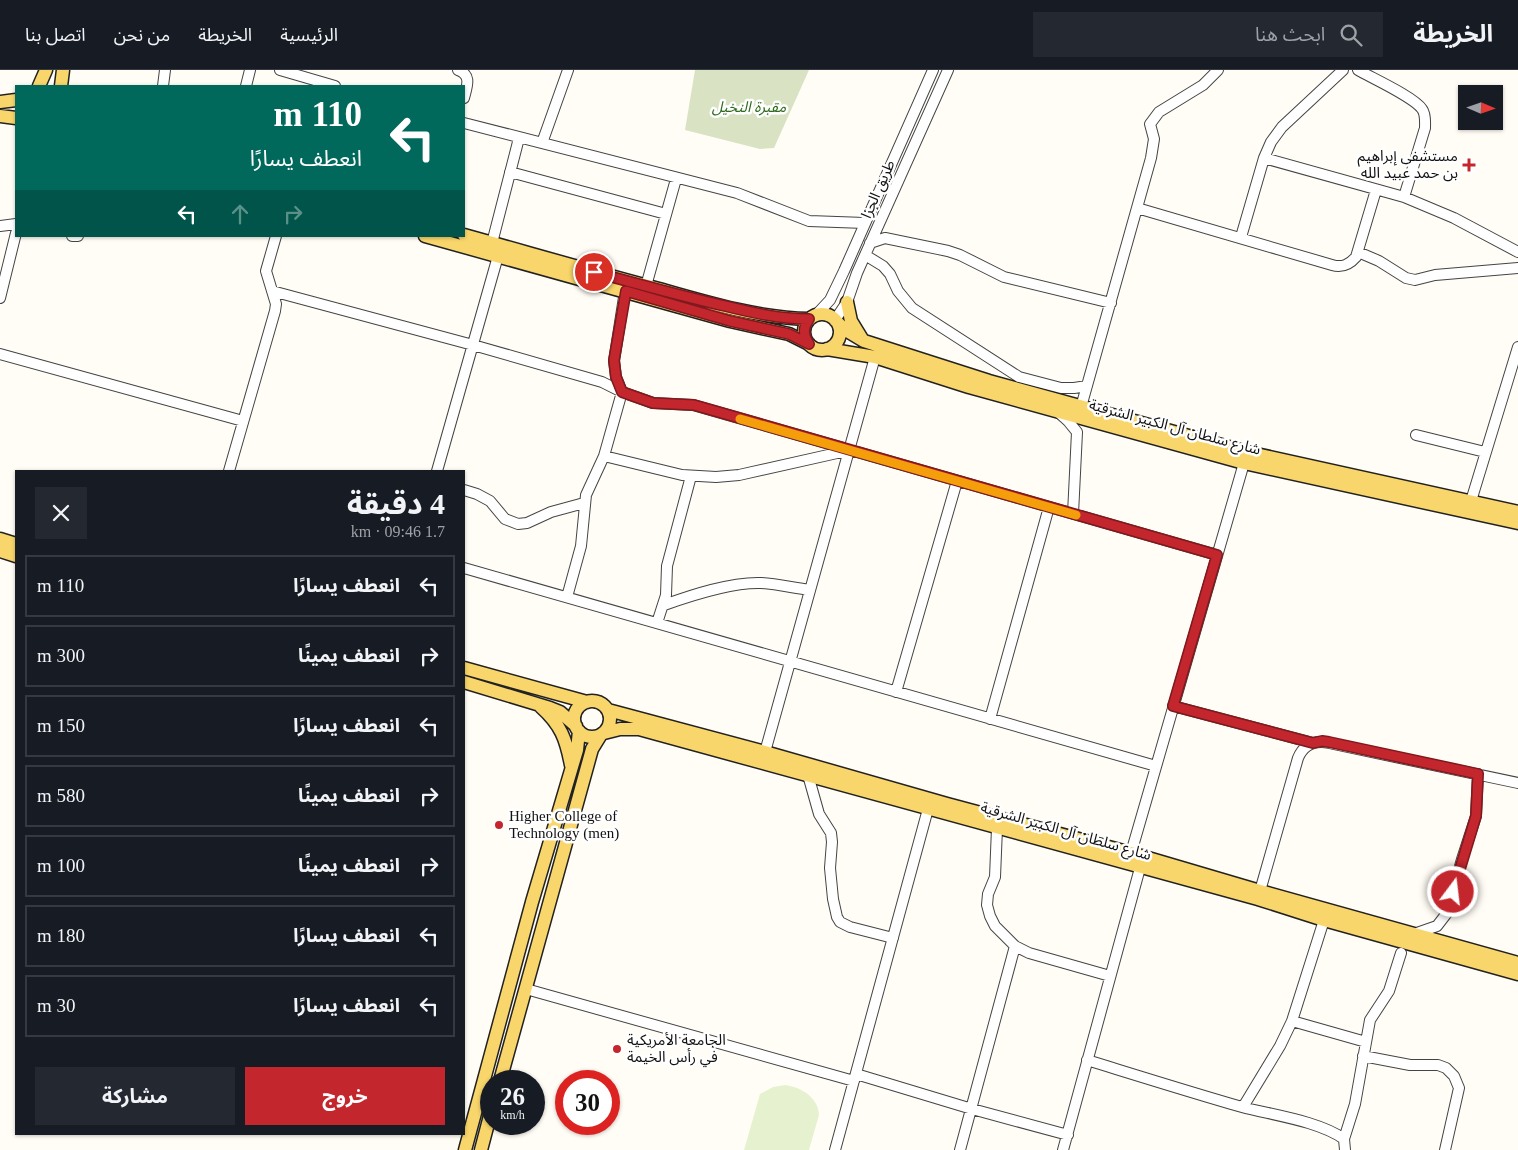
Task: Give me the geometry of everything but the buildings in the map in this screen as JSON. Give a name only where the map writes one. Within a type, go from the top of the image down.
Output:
[{"type":"main road","points":[[39,85],[46,70]]},
{"type":"main road","points":[[62,85],[63,70]]},
{"type":"main road","points":[[0,102],[15,100]]},
{"type":"main road","points":[[0,116],[15,118]]},
{"type":"main road","points":[[429,237],[730,321],[789,334],[815,348],[827,348],[834,344],[838,338],[839,331],[835,320],[827,315],[788,319],[765,315],[646,286],[465,235]]},
{"type":"main road","points":[[847,302],[851,321],[864,341]]},
{"type":"main road","points":[[809,344],[804,332],[806,323],[813,317]]},
{"type":"main road","name":"شارع سلطان آل الكبير الشرقية","points":[[835,320],[844,330],[864,341],[989,381],[1081,407],[1247,452],[1518,512]]},
{"type":"main road","name":"شارع سلطان آل الكبير الشرقية","points":[[827,348],[875,357],[969,387],[1244,463],[1518,523]]},
{"type":"main road","points":[[0,539],[15,544]]},
{"type":"main road","points":[[0,551],[15,556]]},
{"type":"main road","points":[[465,668],[587,702],[599,703],[608,710],[610,722],[592,749],[503,1070]]},
{"type":"main road","points":[[465,682],[536,702],[560,712],[588,737],[602,734]]},
{"type":"main road","points":[[536,702],[561,729],[567,743],[572,768]]},
{"type":"main road","points":[[465,1150],[532,902],[577,750],[575,714],[587,702]]},
{"type":"main road","name":"شارع سلطان آل الكبير الشرقية","points":[[608,710],[1130,853],[1518,963]]},
{"type":"main road","name":"شارع سلطان آل الكبير الشرقية","points":[[602,734],[620,729],[639,729],[1258,899],[1324,920],[1518,974]]},
{"type":"main road","points":[[481,1150],[485,1135]]},
{"type":"street","points":[[163,85],[165,70]]},
{"type":"street","points":[[246,85],[250,70]]},
{"type":"street","points":[[280,70],[307,82],[328,85]]},
{"type":"street","points":[[458,70],[465,74],[468,80],[465,94]]},
{"type":"street","points":[[542,144],[568,70]]},
{"type":"street","points":[[930,109],[924,112],[920,108],[933,70]]},
{"type":"street","name":"طريق الجزا","points":[[813,317],[830,300],[933,70]]},
{"type":"street","name":"طريق الجزا","points":[[835,320],[847,302],[870,243],[948,70]]},
{"type":"street","points":[[1081,407],[1153,148],[1154,139],[1150,124],[1159,112],[1203,85],[1218,70]]},
{"type":"street","points":[[1241,237],[1264,158],[1271,142],[1282,127],[1343,70]]},
{"type":"street","points":[[1358,70],[1408,97],[1422,109],[1425,118],[1425,128],[1404,197]]},
{"type":"street","points":[[465,123],[676,179],[737,193],[809,221],[865,223]]},
{"type":"street","points":[[492,243],[518,138]]},
{"type":"street","points":[[1264,158],[1404,197],[1454,218],[1518,252]]},
{"type":"street","points":[[510,172],[666,214]]},
{"type":"street","points":[[646,286],[676,179]]},
{"type":"street","points":[[1137,208],[1342,266],[1352,261],[1358,252],[1376,190]]},
{"type":"street","points":[[0,226],[15,224]]},
{"type":"street","points":[[878,225],[885,238]]},
{"type":"street","points":[[0,298],[15,237]]},
{"type":"street","points":[[229,470],[275,311],[276,304],[266,271],[276,237]]},
{"type":"street","points":[[870,243],[885,238],[960,255],[1009,279],[1111,303]]},
{"type":"street","points":[[1358,252],[1379,261],[1406,278],[1415,280],[1435,275],[1518,268]]},
{"type":"street","points":[[865,255],[883,266],[890,274],[898,291],[912,308],[1019,377],[1061,388],[1087,386]]},
{"type":"street","points":[[437,470],[498,256]]},
{"type":"street","points":[[272,291],[602,382],[622,392],[653,403],[694,405],[1217,555]]},
{"type":"street","points":[[567,597],[581,546],[584,503],[589,486],[604,456],[622,392],[616,377],[614,360],[626,291]]},
{"type":"street","points":[[1470,501],[1518,347]]},
{"type":"street","points":[[0,354],[243,421]]},
{"type":"street","points":[[766,752],[875,357]]},
{"type":"street","points":[[1058,412],[1077,432],[1073,514]]},
{"type":"street","points":[[1077,432],[1090,421]]},
{"type":"street","points":[[1416,435],[1486,452]]},
{"type":"street","points":[[604,456],[671,473],[716,477],[739,475],[849,450]]},
{"type":"street","points":[[1130,853],[1244,463]]},
{"type":"street","points":[[657,623],[666,595],[667,566],[691,476]]},
{"type":"street","points":[[896,692],[957,481]]},
{"type":"street","points":[[465,490],[490,501],[505,518],[518,524],[527,523],[551,512],[584,503]]},
{"type":"street","points":[[990,719],[1049,507]]},
{"type":"street","points":[[465,568],[1156,766]]},
{"type":"street","points":[[664,605],[709,591],[745,584],[771,584],[810,590]]},
{"type":"street","points":[[1173,706],[1313,743]]},
{"type":"street","points":[[1260,891],[1298,758],[1301,751],[1307,745],[1322,741],[1329,742],[1518,783]]},
{"type":"street","points":[[1414,934],[1437,926],[1447,913],[1476,816],[1478,774]]},
{"type":"street","points":[[808,775],[819,814],[831,833],[830,868],[837,917],[840,922],[850,927],[893,938]]},
{"type":"street","points":[[835,1150],[928,809]]},
{"type":"street","points":[[997,828],[995,877],[988,894],[987,905],[990,916],[996,926],[1015,946],[1030,953],[1110,976]]},
{"type":"street","points":[[1063,1150],[1140,868]]},
{"type":"street","points":[[1243,1107],[1280,1046],[1292,1021],[1324,920]]},
{"type":"street","points":[[960,1150],[1015,946]]},
{"type":"street","points":[[1345,1145],[1355,1104],[1370,1020],[1389,991],[1401,953]]},
{"type":"street","points":[[526,989],[839,1077],[855,1077],[1068,1135]]},
{"type":"street","points":[[1292,1021],[1366,1042]]},
{"type":"street","points":[[839,1077],[851,1071],[858,1052],[865,1041]]},
{"type":"street","points":[[1363,1056],[1410,1065],[1438,1065],[1446,1068],[1454,1076],[1459,1088],[1445,1150]]},
{"type":"street","points":[[1087,1060],[1243,1107],[1320,1127],[1334,1132],[1345,1145]]},
{"type":"street","points":[[839,1077],[843,1084],[844,1093],[839,1117],[840,1133]]},
{"type":"green space","name":"مقبرة النخيل","points":[[695,70],[809,70],[774,148],[760,149],[685,130]]},
{"type":"green space","points":[[785,1085],[803,1091],[816,1103],[819,1115],[809,1150],[744,1150],[760,1094],[773,1087]]},
{"type":"slow traffic","points":[[740,419],[1076,515]]},
{"type":"place","name":"مستشفى إبراهيم بن حمد عبيد الله","points":[[1469,165]]},
{"type":"place","name":"Higher College of Technology (men)","points":[[499,825]]},
{"type":"place","name":"الجامعة الأمريكية في رأس الخيمة","points":[[617,1049]]},
{"type":"route","points":[[594,272],[703,301],[765,315],[788,319],[809,319],[804,332],[809,344],[789,334],[730,321],[626,291],[614,360],[616,377],[622,392],[653,403],[694,405],[1217,555],[1173,706],[1313,743],[1329,742],[1478,774],[1476,816],[1453,892]]}]
